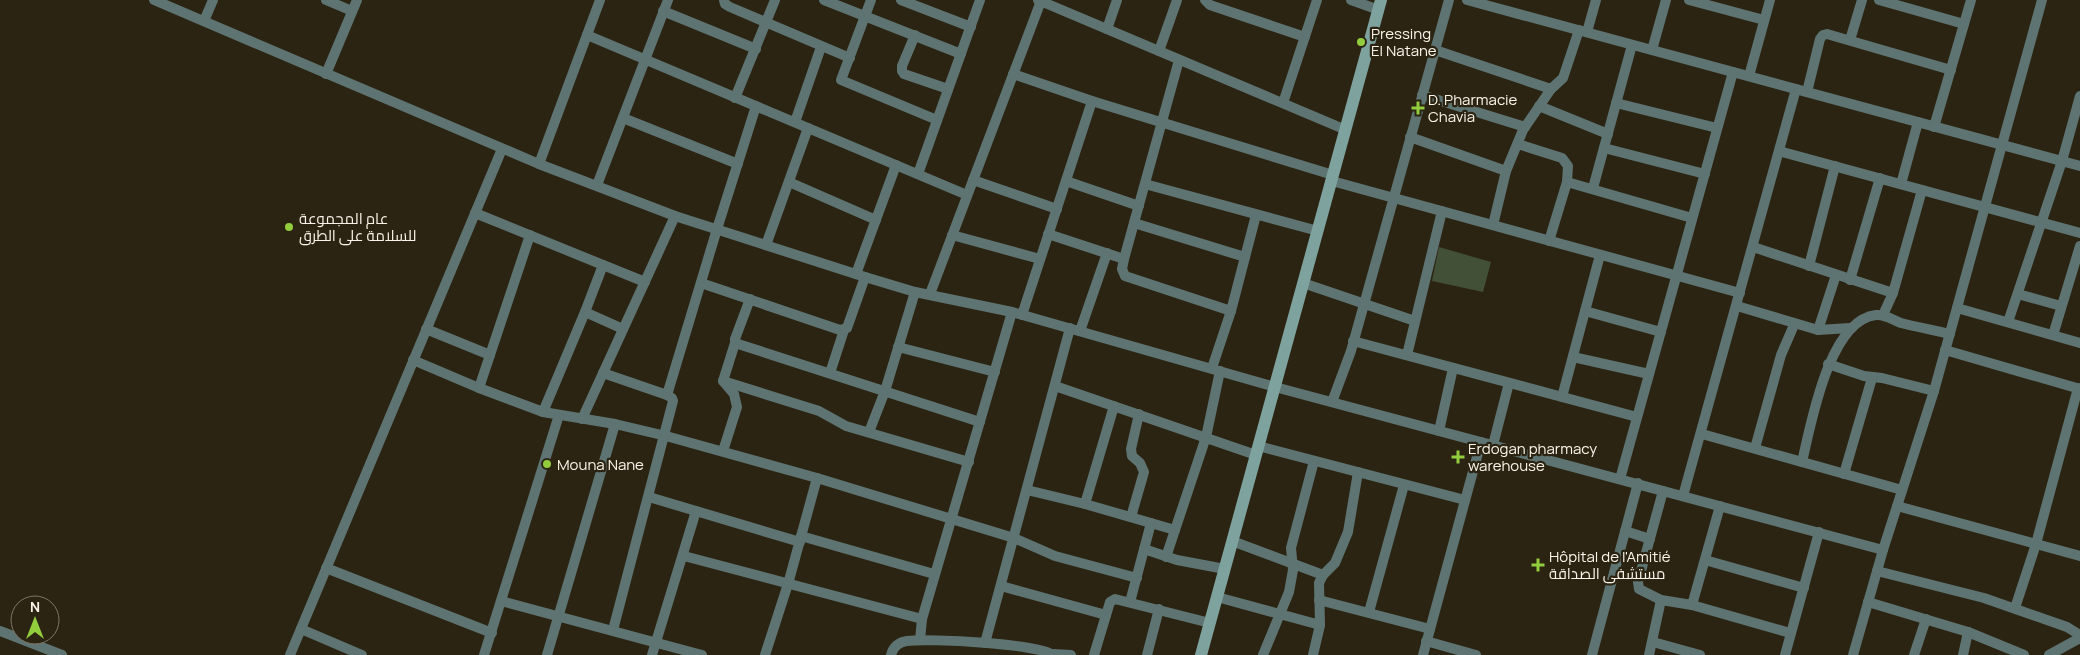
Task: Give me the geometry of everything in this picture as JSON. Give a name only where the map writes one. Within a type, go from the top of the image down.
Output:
[{"type":"street","points":[[154,0],[539,164],[675,216],[860,276],[915,292],[1017,313],[1275,387],[1883,550]]},
{"type":"street","points":[[204,21],[213,0]]},
{"type":"street","points":[[326,0],[352,11]]},
{"type":"street","points":[[326,74],[356,0]]},
{"type":"street","points":[[539,164],[600,0]]},
{"type":"street","points":[[597,185],[668,0]]},
{"type":"street","points":[[724,0],[725,4],[730,7],[850,58]]},
{"type":"street","points":[[736,98],[775,0]]},
{"type":"street","points":[[824,0],[961,54]]},
{"type":"street","points":[[871,0],[841,77],[844,82],[937,120]]},
{"type":"street","points":[[901,0],[971,27]]},
{"type":"street","points":[[918,174],[980,0]]},
{"type":"street","points":[[1107,29],[1117,0]]},
{"type":"street","points":[[1159,51],[1177,0]]},
{"type":"street","points":[[1205,0],[1210,5],[1305,37]]},
{"type":"street","points":[[1283,103],[1316,0]]},
{"type":"street","points":[[1201,655],[1380,5],[1351,0]]},
{"type":"street","points":[[1332,402],[1354,341],[1449,0]]},
{"type":"street","points":[[1467,0],[2080,166]]},
{"type":"street","points":[[1493,225],[1506,171],[1524,127],[1551,89],[1563,78],[1596,0]]},
{"type":"street","points":[[1652,50],[1666,0]]},
{"type":"street","points":[[1689,0],[1764,20]]},
{"type":"street","points":[[1749,76],[1770,0]]},
{"type":"street","points":[[1850,40],[1862,0]]},
{"type":"street","points":[[1878,0],[1964,24]]},
{"type":"street","points":[[1934,127],[1971,0]]},
{"type":"street","points":[[1854,655],[1883,550],[1934,391],[2042,0]]},
{"type":"street","points":[[930,294],[1040,1],[1346,130]]},
{"type":"street","points":[[663,11],[756,49]]},
{"type":"street","points":[[1807,92],[1820,39],[1823,35],[1827,34],[1951,70]]},
{"type":"street","points":[[587,36],[967,195]]},
{"type":"street","points":[[915,36],[902,66],[902,71],[904,74],[948,89]]},
{"type":"street","points":[[1593,188],[1632,45]]},
{"type":"street","points":[[795,122],[822,47]]},
{"type":"street","points":[[1435,50],[1551,89]]},
{"type":"street","points":[[1179,60],[1122,269],[1125,276],[1231,311]]},
{"type":"street","points":[[1620,479],[1733,72]]},
{"type":"street","points":[[1013,74],[1393,198],[1740,293]]},
{"type":"street","points":[[1683,496],[1702,434],[1796,89]]},
{"type":"street","points":[[1422,95],[1524,127]]},
{"type":"street","points":[[2008,322],[2062,162],[2080,96]]},
{"type":"street","points":[[920,640],[922,619],[934,574],[995,372],[1040,259],[1092,101]]},
{"type":"street","points":[[1616,103],[1717,128]]},
{"type":"street","points":[[668,395],[756,106]]},
{"type":"street","points":[[1539,106],[1608,134]]},
{"type":"street","points":[[623,118],[738,164]]},
{"type":"street","points":[[1901,184],[1918,122]]},
{"type":"street","points":[[766,245],[808,128]]},
{"type":"street","points":[[1410,137],[1506,171]]},
{"type":"street","points":[[1518,144],[1562,158],[1568,166],[1567,182],[1549,241]]},
{"type":"street","points":[[1604,148],[1704,174]]},
{"type":"street","points":[[290,655],[502,149]]},
{"type":"street","points":[[1779,151],[2080,233]]},
{"type":"street","points":[[830,373],[844,330],[847,328],[876,220],[896,165]]},
{"type":"street","points":[[1809,266],[1835,166]]},
{"type":"street","points":[[1850,280],[1880,178]]},
{"type":"street","points":[[973,180],[1056,209]]},
{"type":"street","points":[[1066,181],[1139,206]]},
{"type":"street","points":[[789,182],[876,220]]},
{"type":"street","points":[[1567,182],[1692,218]]},
{"type":"street","points":[[1145,184],[1318,231]]},
{"type":"street","points":[[1883,316],[1893,293],[1922,190]]},
{"type":"street","points":[[1407,355],[1442,211]]},
{"type":"street","points":[[475,213],[645,282]]},
{"type":"street","points":[[1166,556],[1206,438],[1216,369],[1256,215]]},
{"type":"street","points":[[582,419],[675,216]]},
{"type":"street","points":[[1134,223],[1245,257]]},
{"type":"street","points":[[1048,234],[1124,259]]},
{"type":"street","points":[[479,388],[530,235]]},
{"type":"street","points":[[952,235],[1040,259]]},
{"type":"street","points":[[2053,335],[2080,246]]},
{"type":"street","points":[[1753,247],[1893,293]]},
{"type":"street","points":[[985,643],[1055,386],[1075,330],[1107,253]]},
{"type":"street","points":[[1562,397],[1600,255]]},
{"type":"street","points":[[543,412],[603,265]]},
{"type":"street","points":[[1818,330],[1836,275]]},
{"type":"street","points":[[701,283],[844,330]]},
{"type":"street","points":[[1303,283],[1415,321]]},
{"type":"street","points":[[869,432],[885,391],[915,292]]},
{"type":"street","points":[[2018,294],[2061,306]]},
{"type":"street","points":[[723,381],[735,339],[750,300]]},
{"type":"street","points":[[1736,306],[1779,318],[1794,325],[1818,330],[1850,328]]},
{"type":"street","points":[[1957,308],[2080,343]]},
{"type":"street","points":[[1585,311],[1661,332]]},
{"type":"street","points":[[585,312],[623,329]]},
{"type":"street","points":[[1802,462],[1828,364],[1850,328],[1865,318],[1883,316],[1913,326],[1950,334]]},
{"type":"street","points":[[1755,448],[1782,355],[1794,325]]},
{"type":"street","points":[[426,329],[490,354]]},
{"type":"street","points":[[1354,341],[1637,417]]},
{"type":"street","points":[[735,343],[980,422]]},
{"type":"street","points":[[898,347],[995,372]]},
{"type":"street","points":[[1945,350],[2079,388],[2036,544],[2015,608]]},
{"type":"street","points":[[1573,357],[1649,374]]},
{"type":"street","points":[[414,360],[479,388],[543,412],[615,424],[723,451],[1014,538],[1055,556],[1137,578]]},
{"type":"street","points":[[1828,364],[1872,378],[1882,378],[1934,391]]},
{"type":"street","points":[[1439,431],[1453,368]]},
{"type":"street","points":[[602,373],[668,395],[674,401],[612,630]]},
{"type":"street","points":[[1844,474],[1872,378]]},
{"type":"street","points":[[723,381],[818,411],[846,426],[969,462]]},
{"type":"street","points":[[723,381],[734,394],[737,407],[723,451]]},
{"type":"street","points":[[1493,445],[1509,383]]},
{"type":"street","points":[[1055,386],[1206,438],[1314,461],[1465,500]]},
{"type":"street","points":[[1085,504],[1114,406]]},
{"type":"street","points":[[1130,517],[1144,472],[1140,463],[1132,456],[1131,449],[1139,414]]},
{"type":"street","points":[[484,655],[559,415]]},
{"type":"street","points":[[547,655],[615,424]]},
{"type":"street","points":[[1702,434],[1902,490]]},
{"type":"street","points":[[1423,655],[1481,442]]},
{"type":"street","points":[[1263,655],[1290,592],[1291,548],[1314,461]]},
{"type":"street","points":[[1312,655],[1320,625],[1319,583],[1323,575],[1335,563],[1348,532],[1358,472]]},
{"type":"street","points":[[765,655],[788,584],[817,478]]},
{"type":"street","points":[[1592,655],[1638,483]]},
{"type":"street","points":[[1369,612],[1404,485]]},
{"type":"street","points":[[1027,490],[1085,504],[1175,530]]},
{"type":"street","points":[[1663,491],[1638,582],[1639,589],[1661,600],[1692,605],[1790,633]]},
{"type":"street","points":[[649,497],[934,574]]},
{"type":"street","points":[[1692,605],[1720,506]]},
{"type":"street","points":[[1897,506],[2080,556]]},
{"type":"street","points":[[652,655],[684,556],[696,511]]},
{"type":"street","points":[[1130,602],[1150,523]]},
{"type":"street","points":[[1625,531],[1650,539]]},
{"type":"street","points":[[1785,655],[1819,532]]},
{"type":"street","points":[[1232,541],[1323,575]]},
{"type":"street","points":[[1144,549],[1224,569]]},
{"type":"street","points":[[684,556],[922,619]]},
{"type":"street","points":[[1705,560],[1804,588]]},
{"type":"street","points":[[326,568],[492,633]]},
{"type":"street","points":[[1877,570],[2015,608],[2067,627],[2080,637],[2049,655]]},
{"type":"street","points":[[1001,586],[1106,615]]},
{"type":"street","points":[[1217,597],[1320,625]]},
{"type":"street","points":[[1094,655],[1110,602],[1115,599],[1210,623]]},
{"type":"street","points":[[1319,600],[1430,630]]},
{"type":"street","points":[[1649,655],[1661,600]]},
{"type":"street","points":[[501,602],[612,630],[698,655]]},
{"type":"street","points":[[1868,602],[1968,632],[2012,653],[2024,655]]},
{"type":"street","points":[[1147,655],[1159,609]]},
{"type":"street","points":[[1914,655],[1926,619]]},
{"type":"street","points":[[301,629],[362,655]]},
{"type":"street","points":[[1963,655],[1968,632]]},
{"type":"street","points":[[1,635],[62,655]]},
{"type":"street","points":[[890,655],[898,644],[906,641],[920,640],[985,643],[1041,649],[1053,655],[1071,655]]},
{"type":"street","points":[[1426,641],[1476,655]]},
{"type":"street","points":[[1653,642],[1700,655]]},
{"type":"green space","points":[[1439,247],[1491,262],[1483,292],[1432,281]]},
{"type":"place","name":"Pressing El Natane","points":[[1361,42]]},
{"type":"place","name":"D. Pharmacie Chavia","points":[[1418,108]]},
{"type":"place","name":"عام المجموعة للسلامة على الطرق","points":[[289,227]]},
{"type":"place","name":"Erdogan pharmacy warehouse","points":[[1458,457]]},
{"type":"place","name":"Mouna Nane","points":[[547,464]]},
{"type":"place","name":"Hôpital de l'Amitié مستشفى الصداقة","points":[[1538,565]]}]
